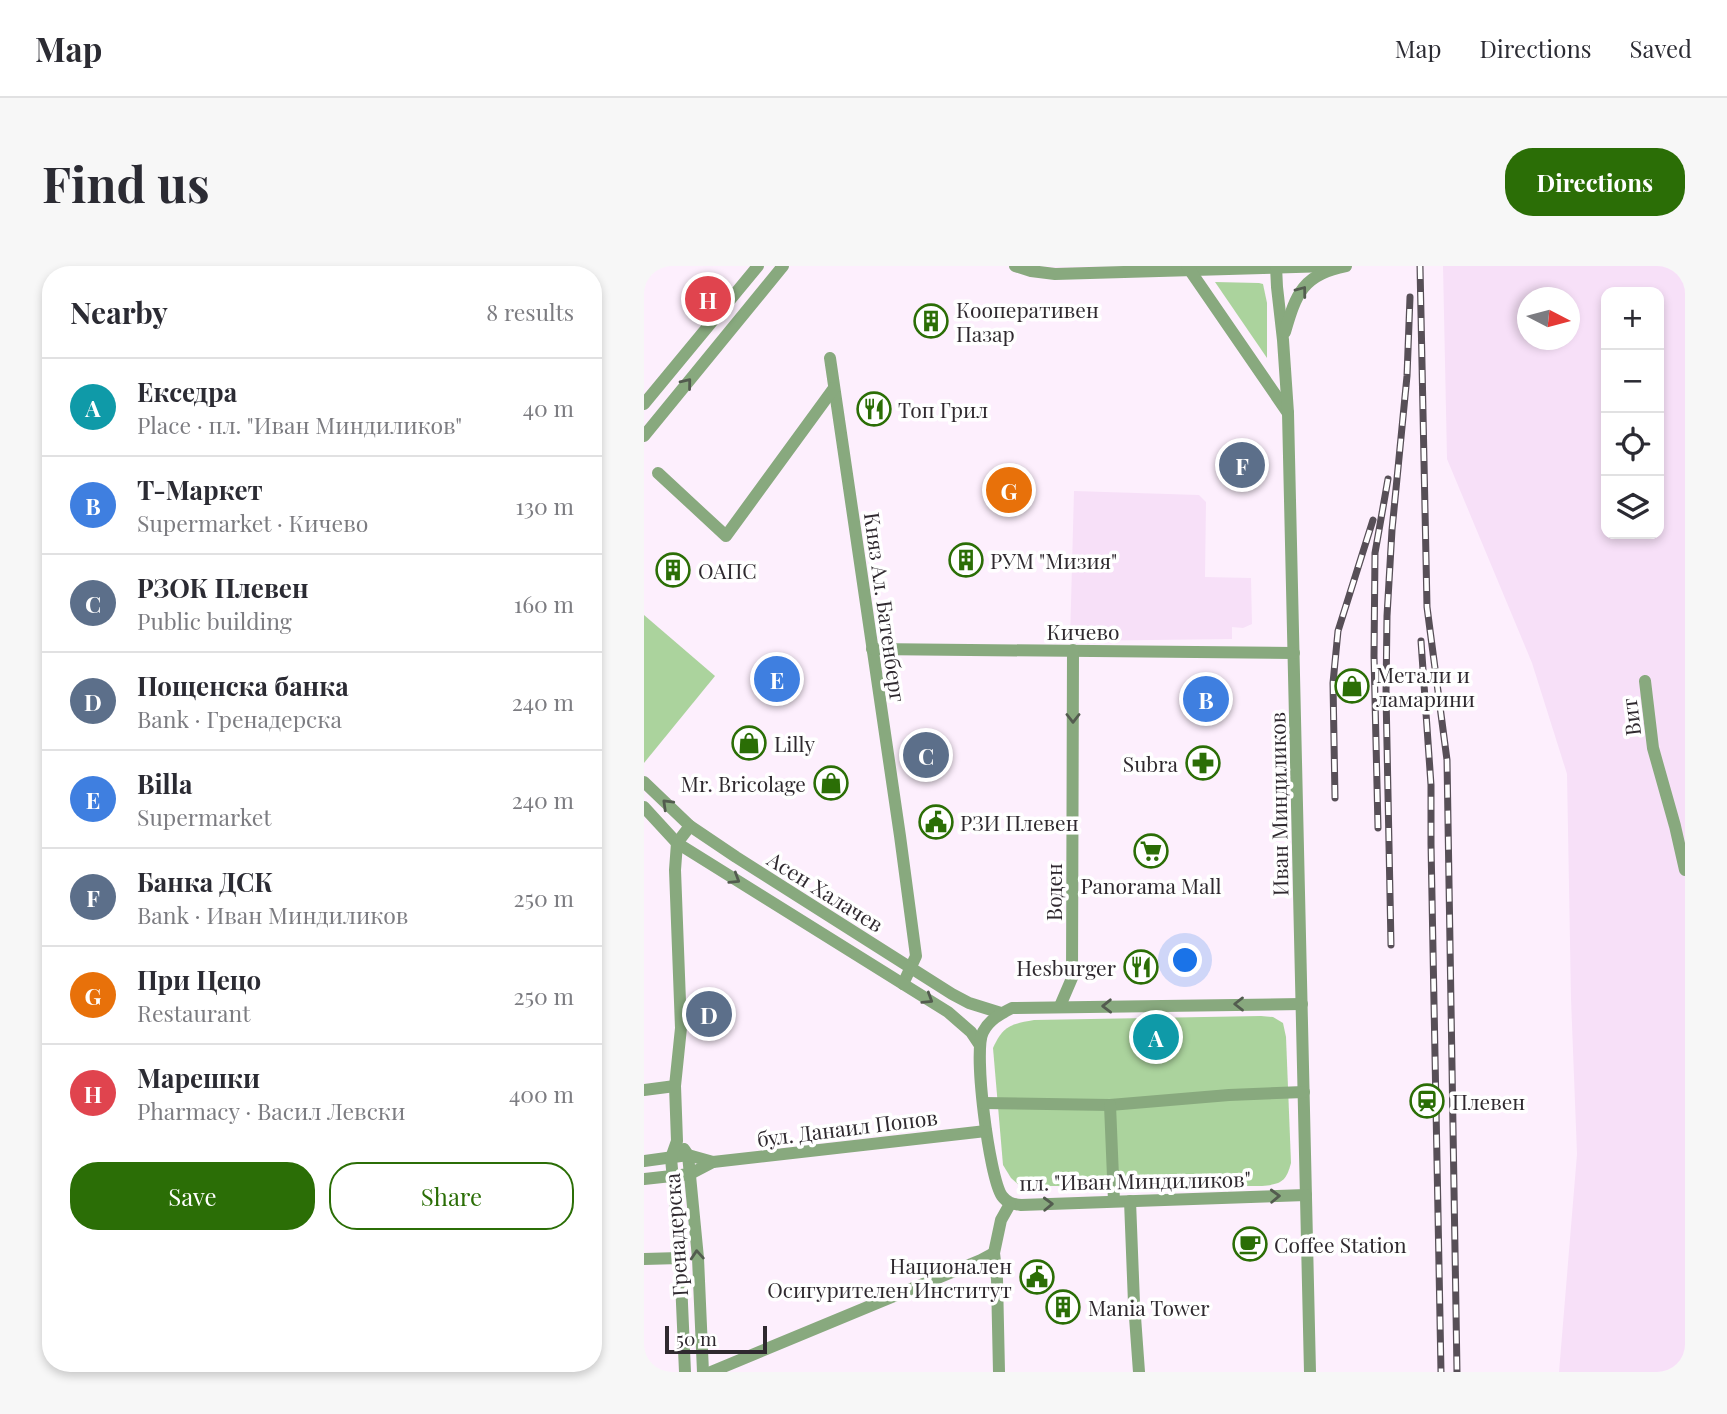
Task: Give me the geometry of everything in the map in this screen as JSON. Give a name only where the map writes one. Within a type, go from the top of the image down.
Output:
[{"type":"street","points":[[644,404],[758,266]]},
{"type":"street","points":[[644,436],[783,266]]},
{"type":"street","points":[[1015,266],[1055,274],[1189,268],[1330,266]]},
{"type":"street","points":[[1283,340],[1291,312],[1301,291],[1321,273],[1346,266]]},
{"type":"street","name":"Иван Миндиликов","points":[[1276,267],[1288,413],[1310,1372]]},
{"type":"street","points":[[1189,268],[1288,413]]},
{"type":"street","name":"Княз Ал. Батенберг","points":[[830,358],[916,956],[903,984]]},
{"type":"street","points":[[658,473],[726,536],[834,388]]},
{"type":"street","name":"Кичево","points":[[873,649],[1294,653]]},
{"type":"street","name":"Воден","points":[[1060,1006],[1072,978],[1073,650]]},
{"type":"street","name":"Вит","points":[[1645,681],[1653,748],[1685,870]]},
{"type":"street","name":"Асен Халачев","points":[[644,782],[690,826],[736,857],[969,1003],[1001,1013]]},
{"type":"street","name":"Асен Халачев","points":[[644,807],[677,843],[960,1021],[979,1044]]},
{"type":"street","points":[[677,843],[690,826]]},
{"type":"street","name":"Гренадерска","points":[[677,843],[675,870],[681,1028],[675,1086],[677,1141],[671,1158],[680,1258],[685,1372]]},
{"type":"street","points":[[979,1044],[983,1031],[992,1020],[1012,1008],[1302,1004]]},
{"type":"street","name":"пл. \"Иван Миндиликов\"","points":[[979,1044],[983,1103],[993,1175],[1003,1198],[1010,1203],[1021,1205],[1306,1195]]},
{"type":"street","points":[[644,1090],[675,1086]]},
{"type":"street","points":[[983,1103],[1110,1105],[1229,1095],[1304,1093]]},
{"type":"street","points":[[1110,1105],[1114,1201]]},
{"type":"street","name":"бул. Данаил Попов","points":[[644,1179],[690,1174],[713,1162],[986,1130]]},
{"type":"street","name":"Гренадерска","points":[[677,1141],[688,1155],[698,1258],[703,1372]]},
{"type":"street","name":"бул. Данаил Попов","points":[[644,1161],[688,1155],[713,1162]]},
{"type":"street","points":[[1130,1201],[1139,1372]]},
{"type":"street","points":[[999,1372],[995,1252],[1001,1220],[1010,1203]]},
{"type":"street","points":[[711,1372],[968,1266],[995,1252]]},
{"type":"street","points":[[644,1259],[680,1258]]},
{"type":"shaded area","points":[[1443,266],[1685,266],[1685,1372],[1559,1372],[1577,1154],[1567,774],[1532,663],[1447,459]]},
{"type":"shaded area","points":[[1074,491],[1199,495],[1206,502],[1205,577],[1251,578],[1252,624],[1243,628],[1232,627],[1232,639],[1070,641]]},
{"type":"green space","points":[[1215,282],[1263,284],[1267,303],[1267,358]]},
{"type":"green space","points":[[644,615],[715,676],[644,763]]},
{"type":"green space","points":[[1273,1017],[1283,1023],[1286,1037],[1291,1163],[1282,1181],[1262,1186],[1020,1186],[1003,1165],[993,1048],[1000,1035],[1009,1027],[1034,1020]]},
{"type":"railway","points":[[1420,266],[1427,607],[1447,760],[1457,1372]]},
{"type":"railway","points":[[1391,945],[1387,616],[1392,530],[1407,376],[1410,297]]},
{"type":"railway","points":[[1378,828],[1374,656],[1375,553],[1388,479]]},
{"type":"railway","points":[[1335,798],[1333,683],[1338,631],[1373,520]]},
{"type":"railway","points":[[1421,641],[1431,785],[1441,1372]]},
{"type":"place","name":"Марешки","points":[[708,299]]},
{"type":"place","name":"Кооперативен Пазар","points":[[931,321]]},
{"type":"place","name":"Топ Грил","points":[[874,409]]},
{"type":"place","name":"Банка ДСК","points":[[1242,465]]},
{"type":"place","name":"При Цецо","points":[[1009,490]]},
{"type":"place","name":"РУМ \"Мизия\"","points":[[966,560]]},
{"type":"place","name":"ОАПС","points":[[673,570]]},
{"type":"place","name":"Billa","points":[[777,679]]},
{"type":"place","name":"Метали и ламарини","points":[[1352,686]]},
{"type":"place","name":"Т-Маркет","points":[[1206,699]]},
{"type":"place","name":"Lilly","points":[[749,743]]},
{"type":"place","name":"РЗОК Плевен","points":[[926,755]]},
{"type":"place","name":"Subra","points":[[1203,763]]},
{"type":"place","name":"Mr. Bricolage","points":[[831,783]]},
{"type":"place","name":"РЗИ Плевен","points":[[936,822]]},
{"type":"place","name":"Panorama Mall","points":[[1151,851]]},
{"type":"place","name":"Hesburger","points":[[1141,967]]},
{"type":"place","name":"Пощенска банка","points":[[709,1014]]},
{"type":"place","name":"Екседра","points":[[1156,1037]]},
{"type":"place","name":"Плевен","points":[[1427,1101]]},
{"type":"place","name":"Coffee Station","points":[[1250,1244]]},
{"type":"place","name":"Национален Осигурителен Институт","points":[[1037,1277]]},
{"type":"place","name":"Mania Tower","points":[[1063,1307]]}]
